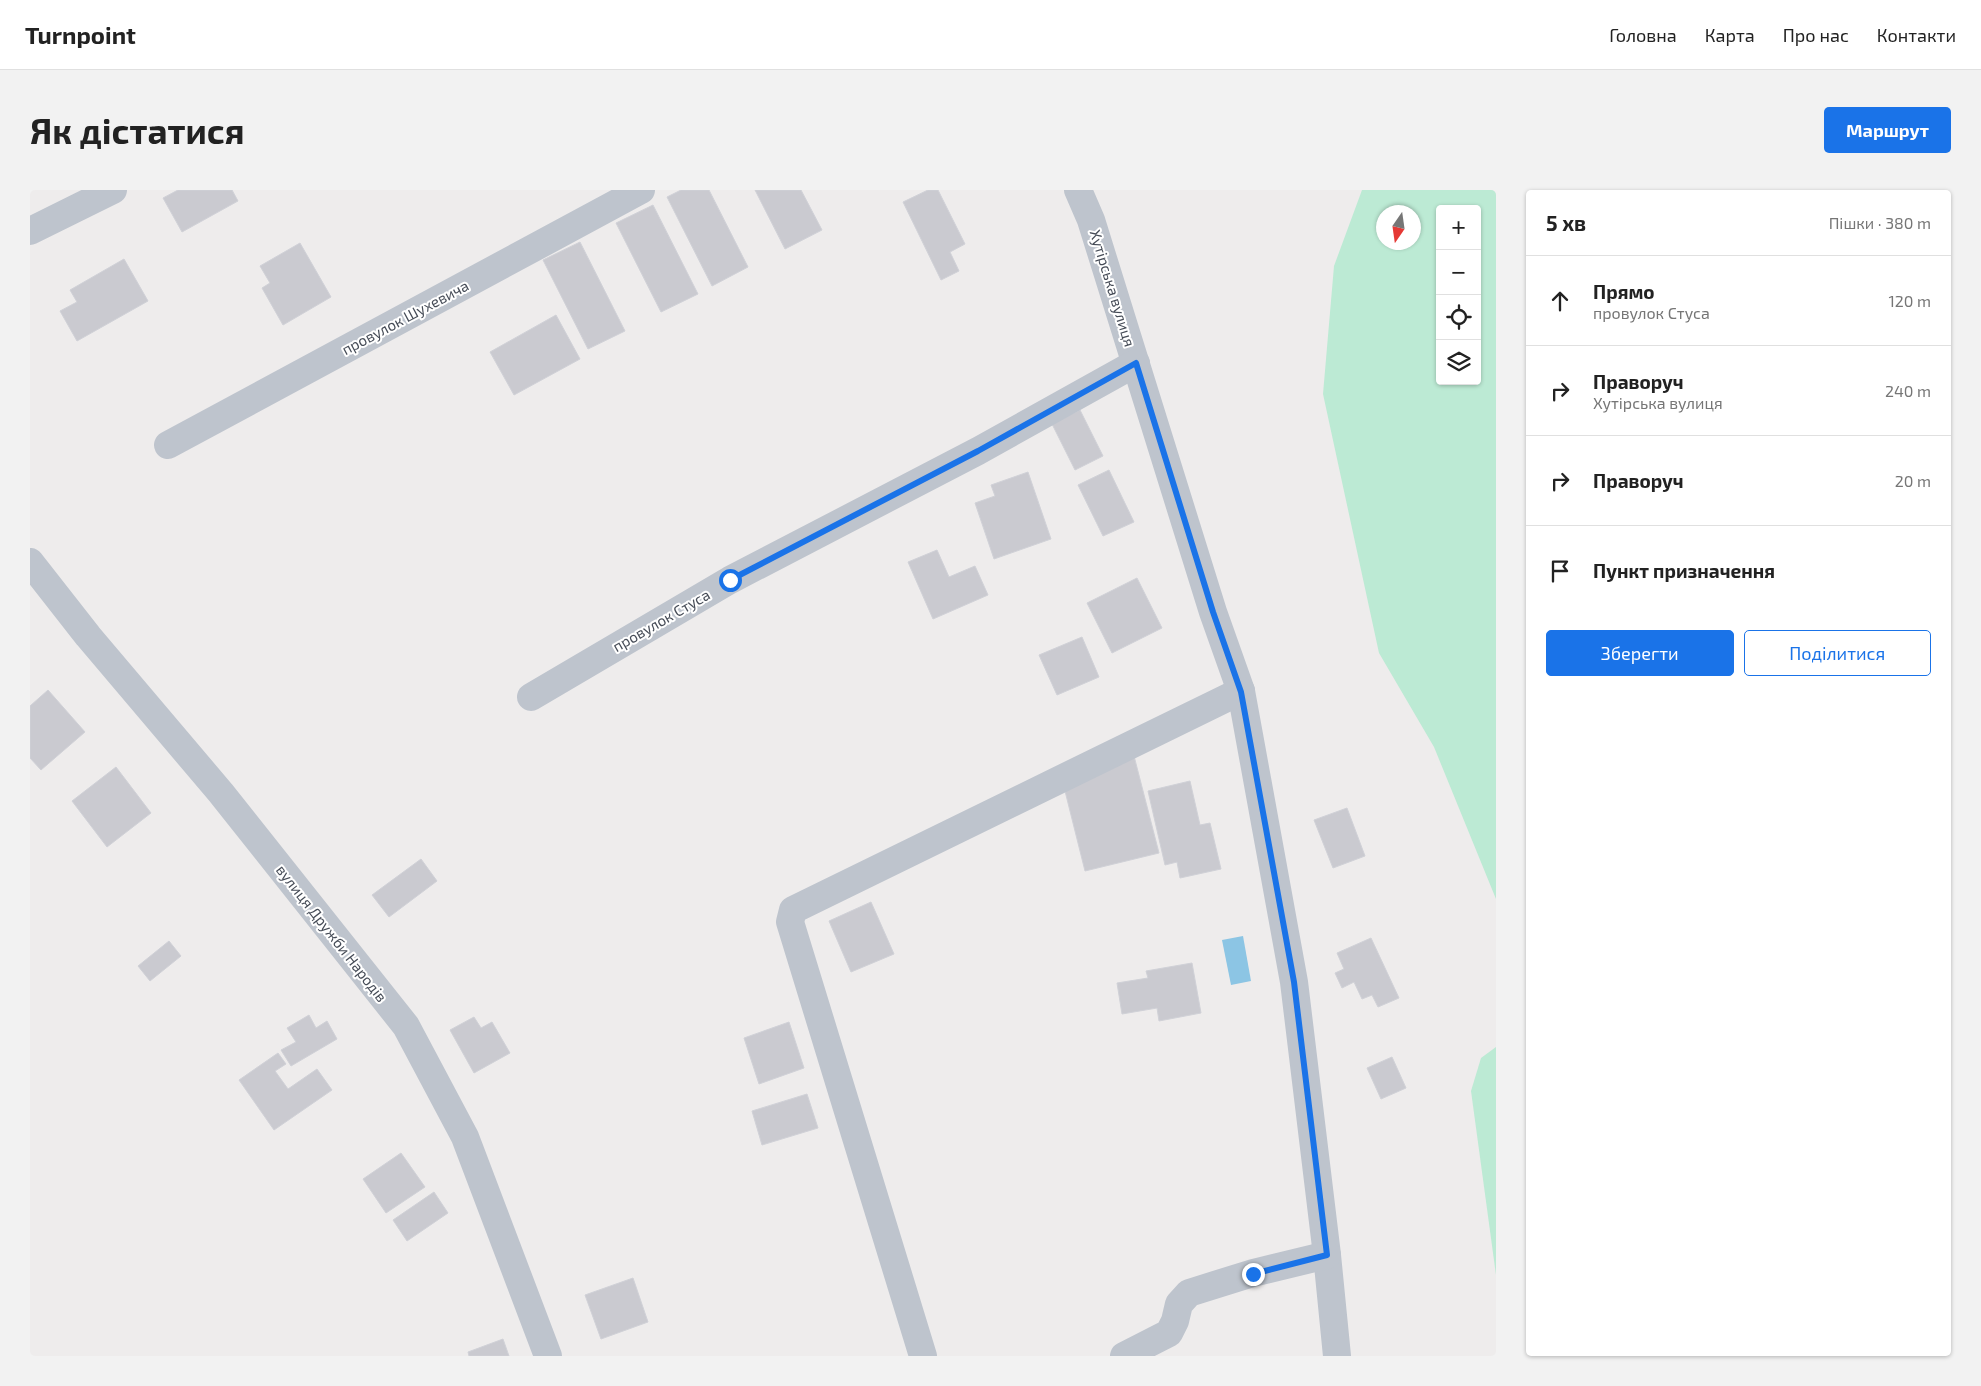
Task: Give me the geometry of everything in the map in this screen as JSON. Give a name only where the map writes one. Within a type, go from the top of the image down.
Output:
[{"type":"street","points":[[30,231],[113,190]]},
{"type":"street","name":"провулок Шухевича","points":[[168,445],[641,190]]},
{"type":"street","name":"Хутірська вулиця","points":[[1078,190],[1091,220],[1213,612],[1241,692],[1294,982],[1327,1255],[1336,1356]]},
{"type":"street","name":"провулок Стуса","points":[[530,697],[730,580],[978,451],[1136,363]]},
{"type":"street","name":"вулиця Дружби Народів","points":[[30,562],[88,636],[220,792],[406,1026],[465,1137],[548,1356]]},
{"type":"street","points":[[923,1356],[790,922],[793,910],[1241,692]]},
{"type":"street","points":[[1124,1356],[1169,1333],[1175,1321],[1179,1304],[1189,1293],[1327,1255]]},
{"type":"green space","points":[[1362,190],[1496,190],[1496,899],[1434,747],[1379,653],[1323,394],[1334,266]]},
{"type":"green space","points":[[1496,1047],[1496,1275],[1471,1091],[1481,1058]]},
{"type":"water","points":[[1243,936],[1251,981],[1231,985],[1222,940]]},
{"type":"building","points":[[178,190],[232,190],[238,201],[182,232],[163,198]]},
{"type":"building","points":[[681,190],[709,190],[748,267],[712,286],[667,197]]},
{"type":"building","points":[[755,190],[801,190],[822,230],[785,249]]},
{"type":"building","points":[[928,190],[938,190],[965,244],[950,252],[959,271],[941,280],[903,202]]},
{"type":"building","points":[[653,205],[698,294],[661,312],[616,223]]},
{"type":"building","points":[[580,242],[625,331],[588,349],[543,260]]},
{"type":"building","points":[[300,243],[331,297],[283,325],[262,288],[270,283],[260,266]]},
{"type":"building","points":[[124,259],[148,301],[77,341],[60,311],[77,302],[70,290]]},
{"type":"building","points":[[556,315],[580,359],[514,395],[490,352]]},
{"type":"building","points":[[1080,410],[1103,456],[1075,470],[1052,424]]},
{"type":"building","points":[[1109,470],[1134,522],[1103,536],[1078,485]]},
{"type":"building","points":[[1028,472],[1051,539],[994,559],[975,503],[995,496],[991,485]]},
{"type":"building","points":[[937,550],[949,577],[975,566],[988,595],[933,619],[908,562]]},
{"type":"building","points":[[1137,578],[1162,628],[1112,653],[1087,603]]},
{"type":"building","points":[[1082,637],[1099,677],[1057,695],[1039,655]]},
{"type":"building","points":[[48,690],[85,732],[41,770],[30,758],[30,706]]},
{"type":"building","points":[[1133,752],[1159,853],[1085,871],[1060,771]]},
{"type":"building","points":[[116,767],[151,813],[107,847],[72,801]]},
{"type":"building","points":[[1190,781],[1200,825],[1210,823],[1221,869],[1180,878],[1177,862],[1165,865],[1148,791]]},
{"type":"building","points":[[1347,808],[1365,856],[1333,868],[1314,820]]},
{"type":"building","points":[[421,859],[437,881],[389,917],[372,895]]},
{"type":"building","points":[[871,902],[894,954],[851,972],[829,921]]},
{"type":"building","points":[[1371,938],[1399,998],[1378,1007],[1372,995],[1362,999],[1354,982],[1342,988],[1335,973],[1344,969],[1337,953]]},
{"type":"building","points":[[169,941],[181,956],[150,981],[138,966]]},
{"type":"building","points":[[1192,963],[1201,1013],[1159,1021],[1157,1008],[1122,1014],[1117,983],[1148,978],[1146,971]]},
{"type":"building","points":[[309,1015],[316,1028],[327,1021],[337,1039],[291,1066],[281,1050],[296,1042],[287,1028]]},
{"type":"building","points":[[474,1017],[481,1028],[492,1022],[510,1053],[474,1073],[450,1030]]},
{"type":"building","points":[[789,1022],[804,1068],[759,1084],[744,1038]]},
{"type":"building","points":[[278,1053],[286,1064],[275,1071],[288,1089],[317,1069],[332,1090],[274,1130],[239,1080]]},
{"type":"building","points":[[1392,1057],[1406,1088],[1381,1099],[1367,1068]]},
{"type":"building","points":[[807,1094],[818,1128],[762,1145],[752,1111]]},
{"type":"building","points":[[401,1153],[425,1187],[386,1213],[363,1179]]},
{"type":"building","points":[[434,1192],[448,1213],[407,1241],[393,1220]]},
{"type":"building","points":[[633,1278],[648,1322],[601,1339],[585,1295]]},
{"type":"building","points":[[503,1339],[509,1356],[469,1356],[468,1352]]},
{"type":"route","points":[[730,580],[978,451],[1136,363],[1213,612],[1241,692],[1294,982],[1327,1255],[1253,1274]]}]
